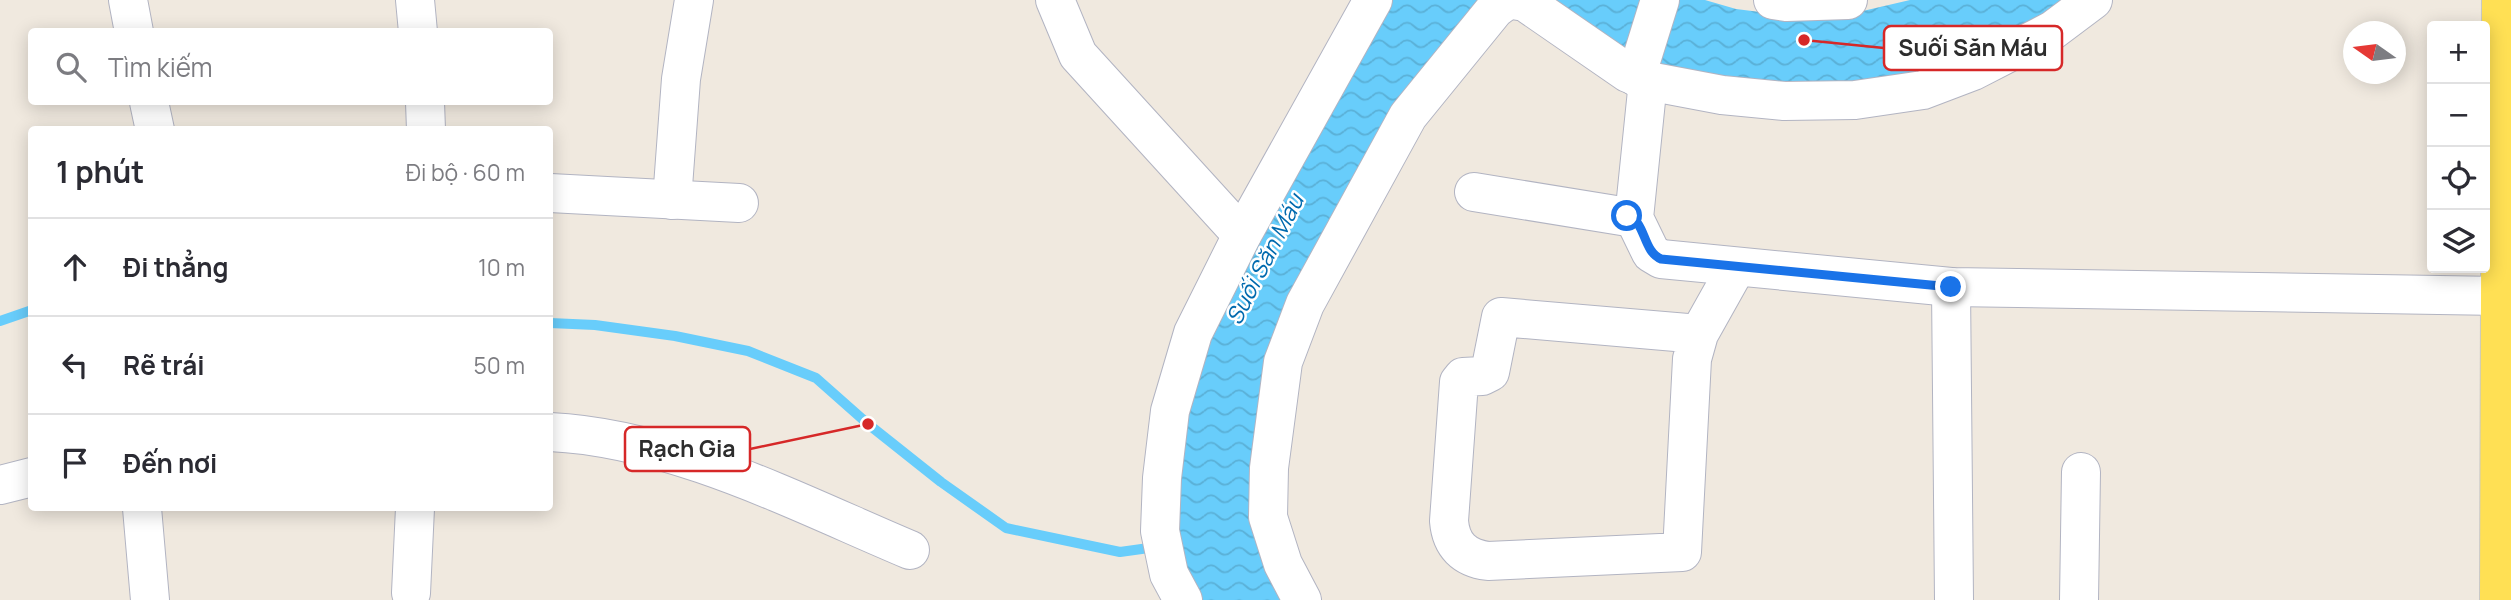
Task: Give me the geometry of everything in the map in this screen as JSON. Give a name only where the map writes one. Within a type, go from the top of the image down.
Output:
[{"type":"main road","points":[[2499,600],[2501,0]]},
{"type":"street","points":[[128,0],[133,28]]},
{"type":"street","points":[[415,0],[418,28]]},
{"type":"street","points":[[672,200],[681,79],[694,0]]},
{"type":"street","points":[[1055,0],[1078,55],[1242,235]]},
{"type":"street","points":[[1176,587],[1160,531],[1162,478],[1170,411],[1193,333],[1242,235],[1373,0]]},
{"type":"street","points":[[1302,600],[1283,564],[1268,517],[1269,468],[1283,362],[1305,304],[1408,116],[1495,9],[1507,0]]},
{"type":"street","points":[[1513,0],[1525,2],[1642,79],[1721,95],[1784,101],[1855,100],[1923,90],[1973,71],[2053,30],[2093,0]]},
{"type":"street","points":[[1660,0],[1642,79],[1634,218],[1651,253],[1656,257],[1737,268],[1951,287],[2500,296]]},
{"type":"street","points":[[1773,0],[1848,0]]},
{"type":"street","points":[[150,105],[154,126]]},
{"type":"street","points":[[425,105],[426,126]]},
{"type":"street","points":[[1475,192],[1634,218]]},
{"type":"street","points":[[553,193],[739,204]]},
{"type":"street","points":[[1699,334],[1501,317],[1490,372],[1482,376],[1463,377],[1459,382],[1449,521],[1452,540],[1476,559],[1488,561],[1682,552],[1692,359],[1699,334],[1737,268]]},
{"type":"street","points":[[1951,287],[1954,600]]},
{"type":"street","points":[[553,432],[603,438],[694,461],[910,550]]},
{"type":"street","points":[[2079,600],[2081,472]]},
{"type":"street","points":[[0,485],[28,478]]},
{"type":"street","points":[[142,511],[150,600]]},
{"type":"street","points":[[411,593],[415,511]]},
{"type":"water","name":"Suối Săn Máu","points":[[1388,0],[1485,0],[1272,357],[1287,600],[1198,600],[1177,550],[1176,473],[1203,341]]},
{"type":"water","points":[[1546,0],[1705,0],[1736,9],[1785,15],[1850,14],[1910,0],[2071,0],[2041,22],[1917,78],[1800,88],[1653,70]]},
{"type":"waterway","points":[[0,321],[28,311]]},
{"type":"waterway","points":[[553,323],[595,325],[675,336],[748,351],[816,378],[868,424],[941,482],[1006,528],[1120,552],[1156,547]]},
{"type":"place","name":"Suối Săn Máu","points":[[1804,40]]},
{"type":"place","name":"Rạch Gia","points":[[868,424]]},
{"type":"route","points":[[1627,216],[1636,220],[1651,253],[1661,259],[1951,287]]}]
